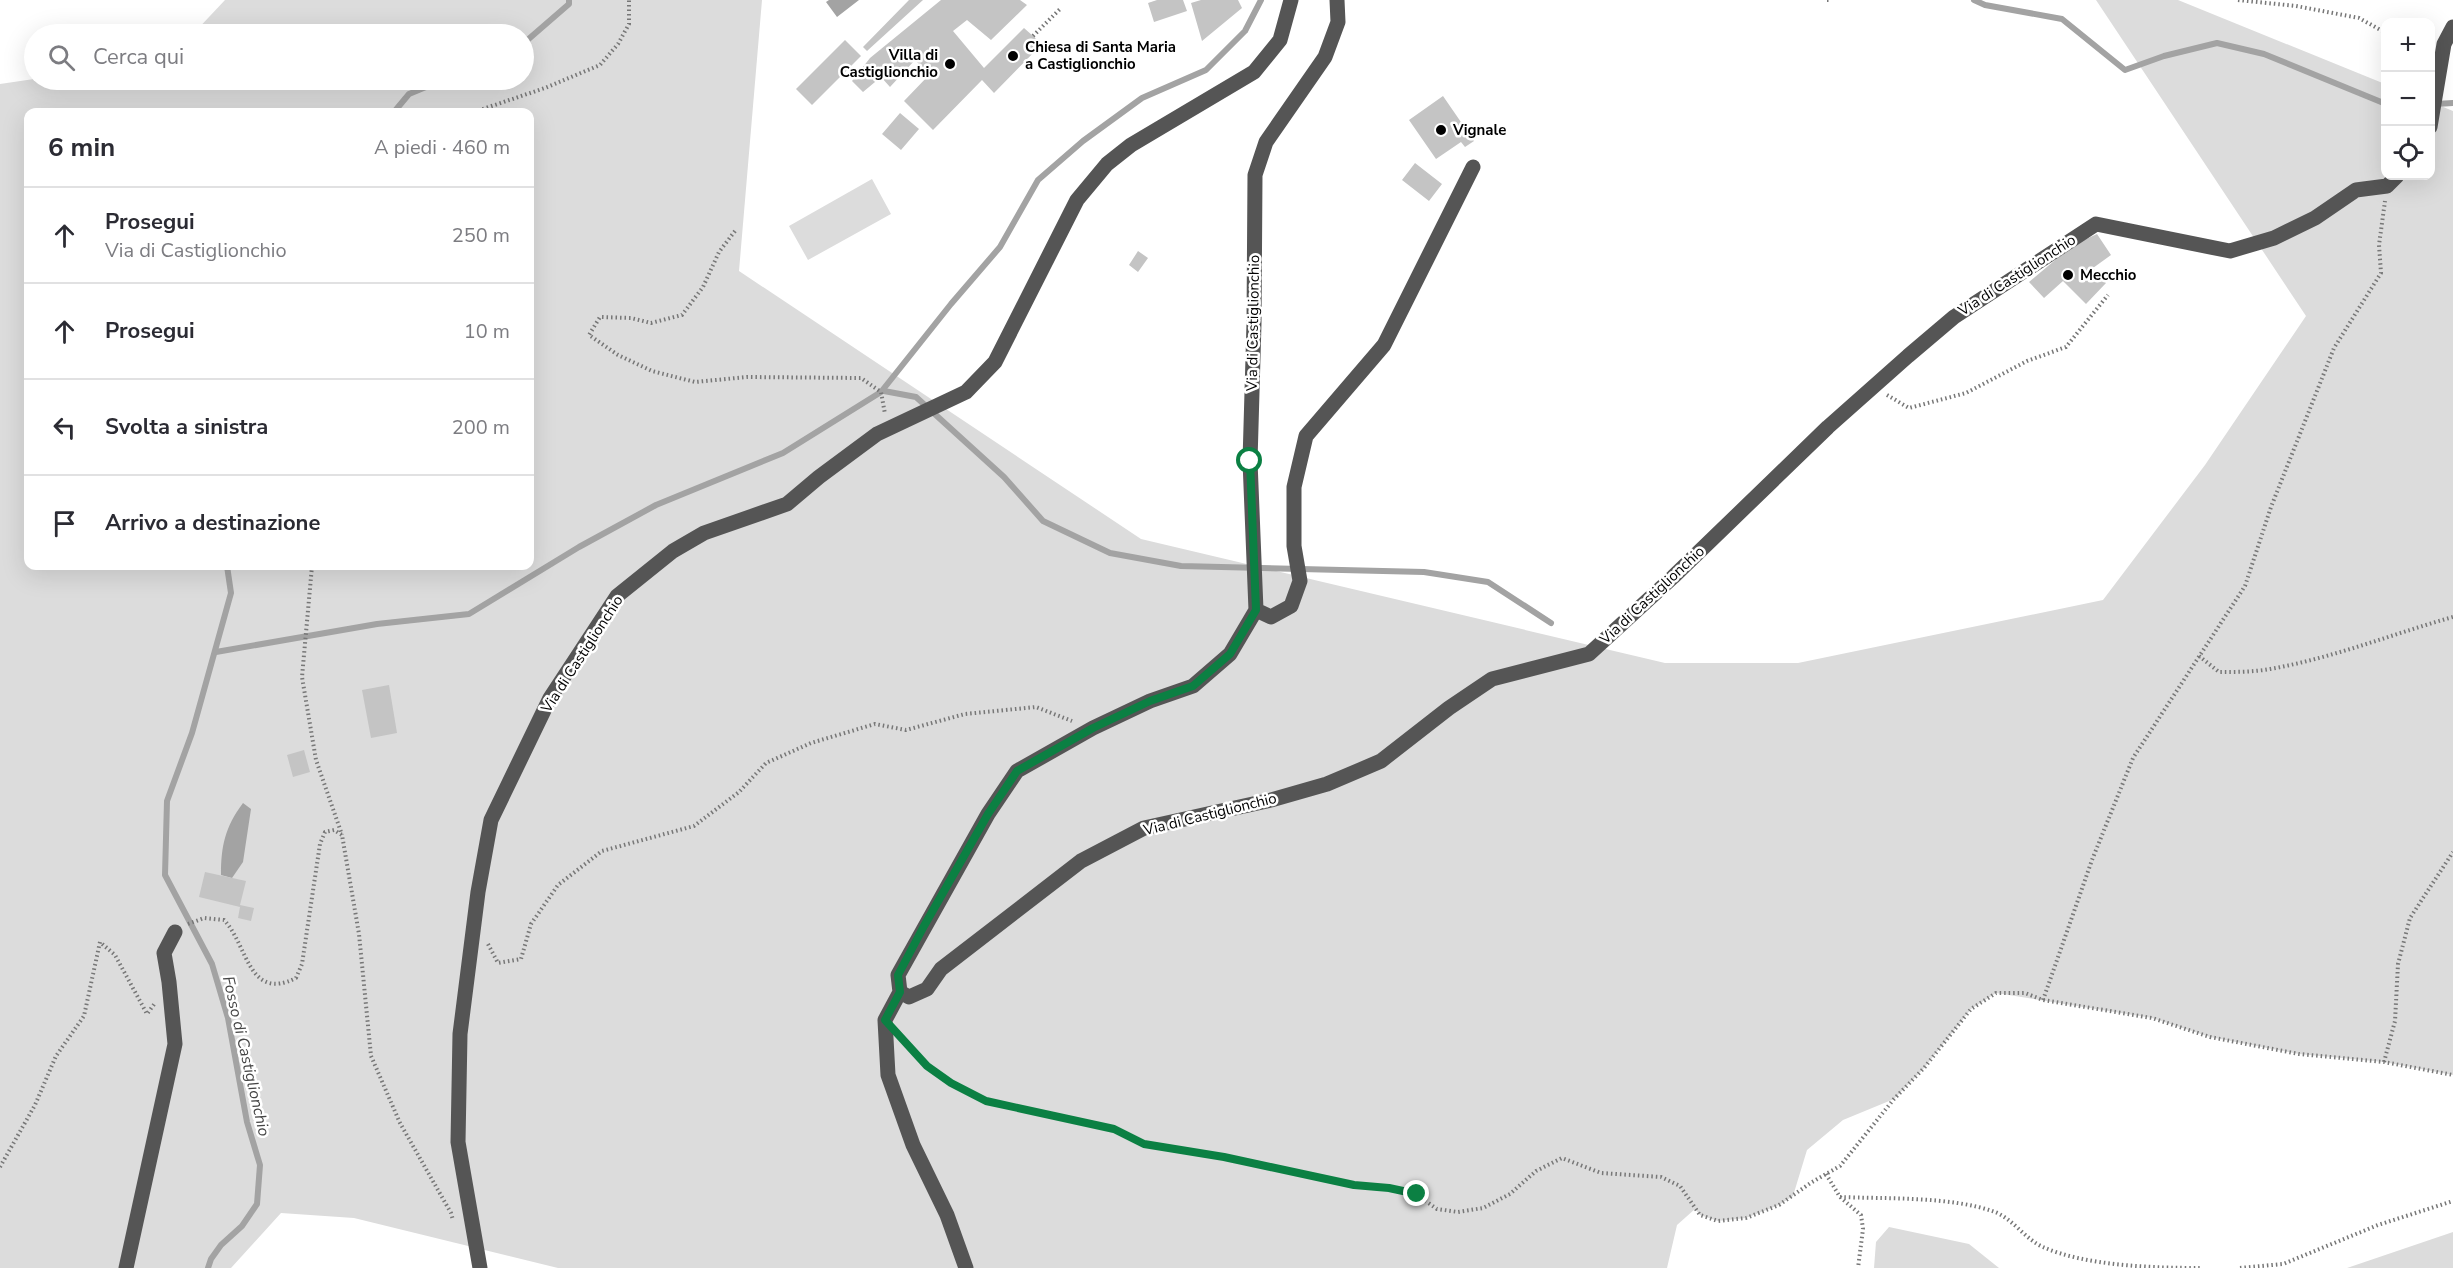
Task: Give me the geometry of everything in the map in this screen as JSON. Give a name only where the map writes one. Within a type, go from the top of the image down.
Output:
[{"type":"street","name":"Via di Castiglionchio","points":[[480,1268],[458,1142],[460,1034],[478,892],[491,820],[550,698],[617,596],[674,551],[704,533],[787,504],[877,434],[966,392],[995,362],[1077,200],[1107,164],[1131,145],[1254,72],[1280,40],[1291,0]]},
{"type":"street","name":"Via di Castiglionchio","points":[[1256,610],[1250,461],[1255,175],[1266,142],[1325,57],[1338,22],[1337,0]]},
{"type":"street","points":[[2430,126],[2444,44],[2453,27]]},
{"type":"street","points":[[966,1268],[947,1215],[913,1145],[888,1075],[885,1020],[900,992],[898,975],[988,814],[1017,771],[1093,728],[1150,701],[1193,686],[1230,654],[1256,610],[1271,618],[1292,606],[1300,581],[1294,546],[1293,487],[1306,436],[1384,345],[1473,167]]},
{"type":"street","name":"Via di Castiglionchio","points":[[900,992],[909,997],[927,989],[941,969],[1081,861],[1144,828],[1271,800],[1327,784],[1381,761],[1449,708],[1492,679],[1589,654],[1673,577],[1828,427],[1954,317],[2096,224],[2230,251],[2274,238],[2315,218],[2356,190],[2392,181]]},
{"type":"street","points":[[126,1268],[175,1044],[164,953],[175,932]]},
{"type":"path","points":[[486,108],[545,88],[600,65],[618,44],[629,24],[629,0]]},
{"type":"path","points":[[2238,0],[2296,6],[2359,18],[2381,31]]},
{"type":"path","points":[[1033,36],[1060,9]]},
{"type":"path","points":[[2043,1000],[2092,860],[2133,758],[2245,586],[2271,507],[2334,348],[2381,273],[2379,244],[2392,181]]},
{"type":"path","points":[[735,231],[719,252],[703,287],[682,315],[651,323],[631,318],[600,317],[589,335],[618,355],[652,371],[695,382],[747,377],[861,378],[881,392],[886,412],[877,434]]},
{"type":"path","points":[[1874,386],[1909,408],[1966,393],[2027,362],[2066,347],[2108,294]]},
{"type":"path","points":[[312,570],[302,677],[316,760],[342,835],[359,934],[371,1056],[400,1123],[451,1213],[454,1224]]},
{"type":"path","points":[[2199,656],[2219,672],[2269,670],[2342,652],[2453,617]]},
{"type":"path","points":[[485,937],[498,963],[521,959],[531,924],[558,885],[602,851],[694,826],[739,792],[766,763],[810,743],[875,724],[906,730],[965,714],[1036,707],[1093,728]]},
{"type":"path","points":[[194,920],[224,920],[233,929],[256,974],[267,984],[282,985],[296,978],[302,964],[320,844],[325,832],[334,830],[342,835]]},
{"type":"path","points":[[2384,1062],[2395,1021],[2398,964],[2410,918],[2453,852]]},
{"type":"path","points":[[0,1167],[35,1105],[56,1056],[84,1016],[100,942],[115,955],[147,1014],[169,982]]},
{"type":"path","points":[[885,1020],[927,1066],[951,1083],[986,1101],[1114,1129],[1144,1144],[1224,1157],[1354,1185],[1389,1188],[1417,1194],[1437,1209],[1458,1212],[1483,1208],[1510,1194],[1536,1171],[1562,1158],[1601,1173],[1661,1177],[1680,1186],[1700,1215],[1718,1221],[1746,1218],[1779,1205],[1840,1166],[1894,1099],[1949,1039],[1971,1009],[1996,993],[2025,993],[2043,1000],[2152,1018],[2210,1037],[2299,1054],[2384,1062],[2453,1075]]},
{"type":"path","points":[[1826,1173],[1840,1197],[1861,1215],[1863,1229],[1858,1268]]},
{"type":"path","points":[[1840,1197],[1941,1201],[1996,1212],[2041,1247],[2085,1259],[2156,1268],[2201,1268]]},
{"type":"path","points":[[2240,1268],[2283,1264],[2378,1225],[2453,1201]]},
{"type":"shaded area","points":[[225,0],[762,0],[739,271],[1141,539],[1665,663],[1798,663],[2103,600],[2205,465],[2306,316],[2096,0],[2178,0],[2381,82],[2381,180],[2435,180],[2435,104],[2453,111],[2453,1075],[2384,1062],[2299,1054],[2210,1037],[2152,1018],[1996,993],[1971,1009],[1924,1068],[1894,1099],[1843,1120],[1807,1150],[1793,1196],[1779,1205],[1746,1218],[1718,1221],[1700,1215],[1695,1209],[1677,1225],[1667,1268],[558,1268],[354,1218],[281,1213],[231,1268],[0,1268],[0,84],[24,80],[24,90],[534,90],[534,24],[202,24]]},
{"type":"shaded area","points":[[829,0],[859,0],[837,17],[826,2]]},
{"type":"shaded area","points":[[872,179],[891,214],[808,260],[789,226]]},
{"type":"shaded area","points":[[243,803],[251,809],[243,862],[232,878],[221,875],[223,846],[232,820]]},
{"type":"shaded area","points":[[1889,1227],[1969,1244],[1999,1268],[1874,1268],[1876,1242]]},
{"type":"shaded area","points":[[2453,1232],[2453,1268],[2347,1268]]},
{"type":"building","points":[[909,0],[923,0],[867,51],[863,47]]},
{"type":"building","name":"Villa di Castiglionchio","points":[[941,0],[1020,0],[1027,5],[991,40],[967,20],[953,31],[984,68],[1024,28],[1042,44],[994,93],[982,80],[933,130],[904,101],[929,75],[915,60],[890,87],[881,77],[863,92],[852,81],[870,58]]},
{"type":"building","points":[[1157,0],[1183,0],[1187,11],[1154,22],[1148,3]]},
{"type":"building","points":[[1201,0],[1238,0],[1242,8],[1202,41],[1191,3]]},
{"type":"building","points":[[845,40],[861,56],[812,105],[796,89]]},
{"type":"building","name":"Vignale","points":[[1443,96],[1474,141],[1465,147],[1461,142],[1436,159],[1409,120]]},
{"type":"building","points":[[900,113],[919,129],[901,150],[882,134]]},
{"type":"building","points":[[1415,163],[1442,184],[1429,201],[1402,180]]},
{"type":"building","name":"Mecchio","points":[[2097,234],[2111,255],[2093,268],[2106,283],[2086,304],[2063,281],[2044,298],[2029,282],[2073,245]]},
{"type":"building","points":[[1138,251],[1148,258],[1138,272],[1129,265]]},
{"type":"building","points":[[389,685],[397,733],[371,738],[362,690]]},
{"type":"building","points":[[304,750],[310,772],[293,777],[287,755]]},
{"type":"building","points":[[205,872],[246,881],[240,905],[254,908],[251,921],[238,918],[240,907],[199,897]]},
{"type":"waterway","name":"Fosso di Castiglionchio","points":[[534,34],[569,4],[569,0]]},
{"type":"waterway","points":[[216,652],[377,624],[469,614],[579,547],[656,505],[783,453],[881,392],[1000,247],[1038,180],[1083,141],[1142,98],[1206,70],[1245,31],[1261,0]]},
{"type":"waterway","points":[[1974,0],[1985,5],[2062,19],[2125,70],[2164,56],[2217,43],[2264,54],[2381,102]]},
{"type":"waterway","name":"Fosso di Castiglionchio","points":[[397,108],[409,94],[419,90]]},
{"type":"waterway","points":[[2436,104],[2453,103]]},
{"type":"waterway","points":[[884,391],[916,397],[1004,477],[1043,521],[1110,553],[1181,566],[1424,572],[1488,582],[1551,623]]},
{"type":"waterway","name":"Fosso di Castiglionchio","points":[[208,1268],[211,1259],[221,1245],[242,1226],[257,1204],[260,1165],[247,1122],[228,1018],[212,964],[165,875],[167,801],[192,733],[231,593],[228,570]]},
{"type":"place","name":"Chiesa di Santa Maria a Castiglionchio","points":[[1013,56]]},
{"type":"place","name":"Villa di Castiglionchio","points":[[950,64]]},
{"type":"place","name":"Vignale","points":[[1441,130]]},
{"type":"place","name":"Mecchio","points":[[2068,275]]},
{"type":"route","points":[[1250,461],[1256,610],[1230,654],[1193,686],[1150,701],[1093,728],[1017,771],[988,814],[898,975],[900,992],[885,1020],[927,1066],[951,1083],[986,1101],[1114,1129],[1144,1144],[1224,1157],[1354,1185],[1389,1188],[1417,1194]]}]
